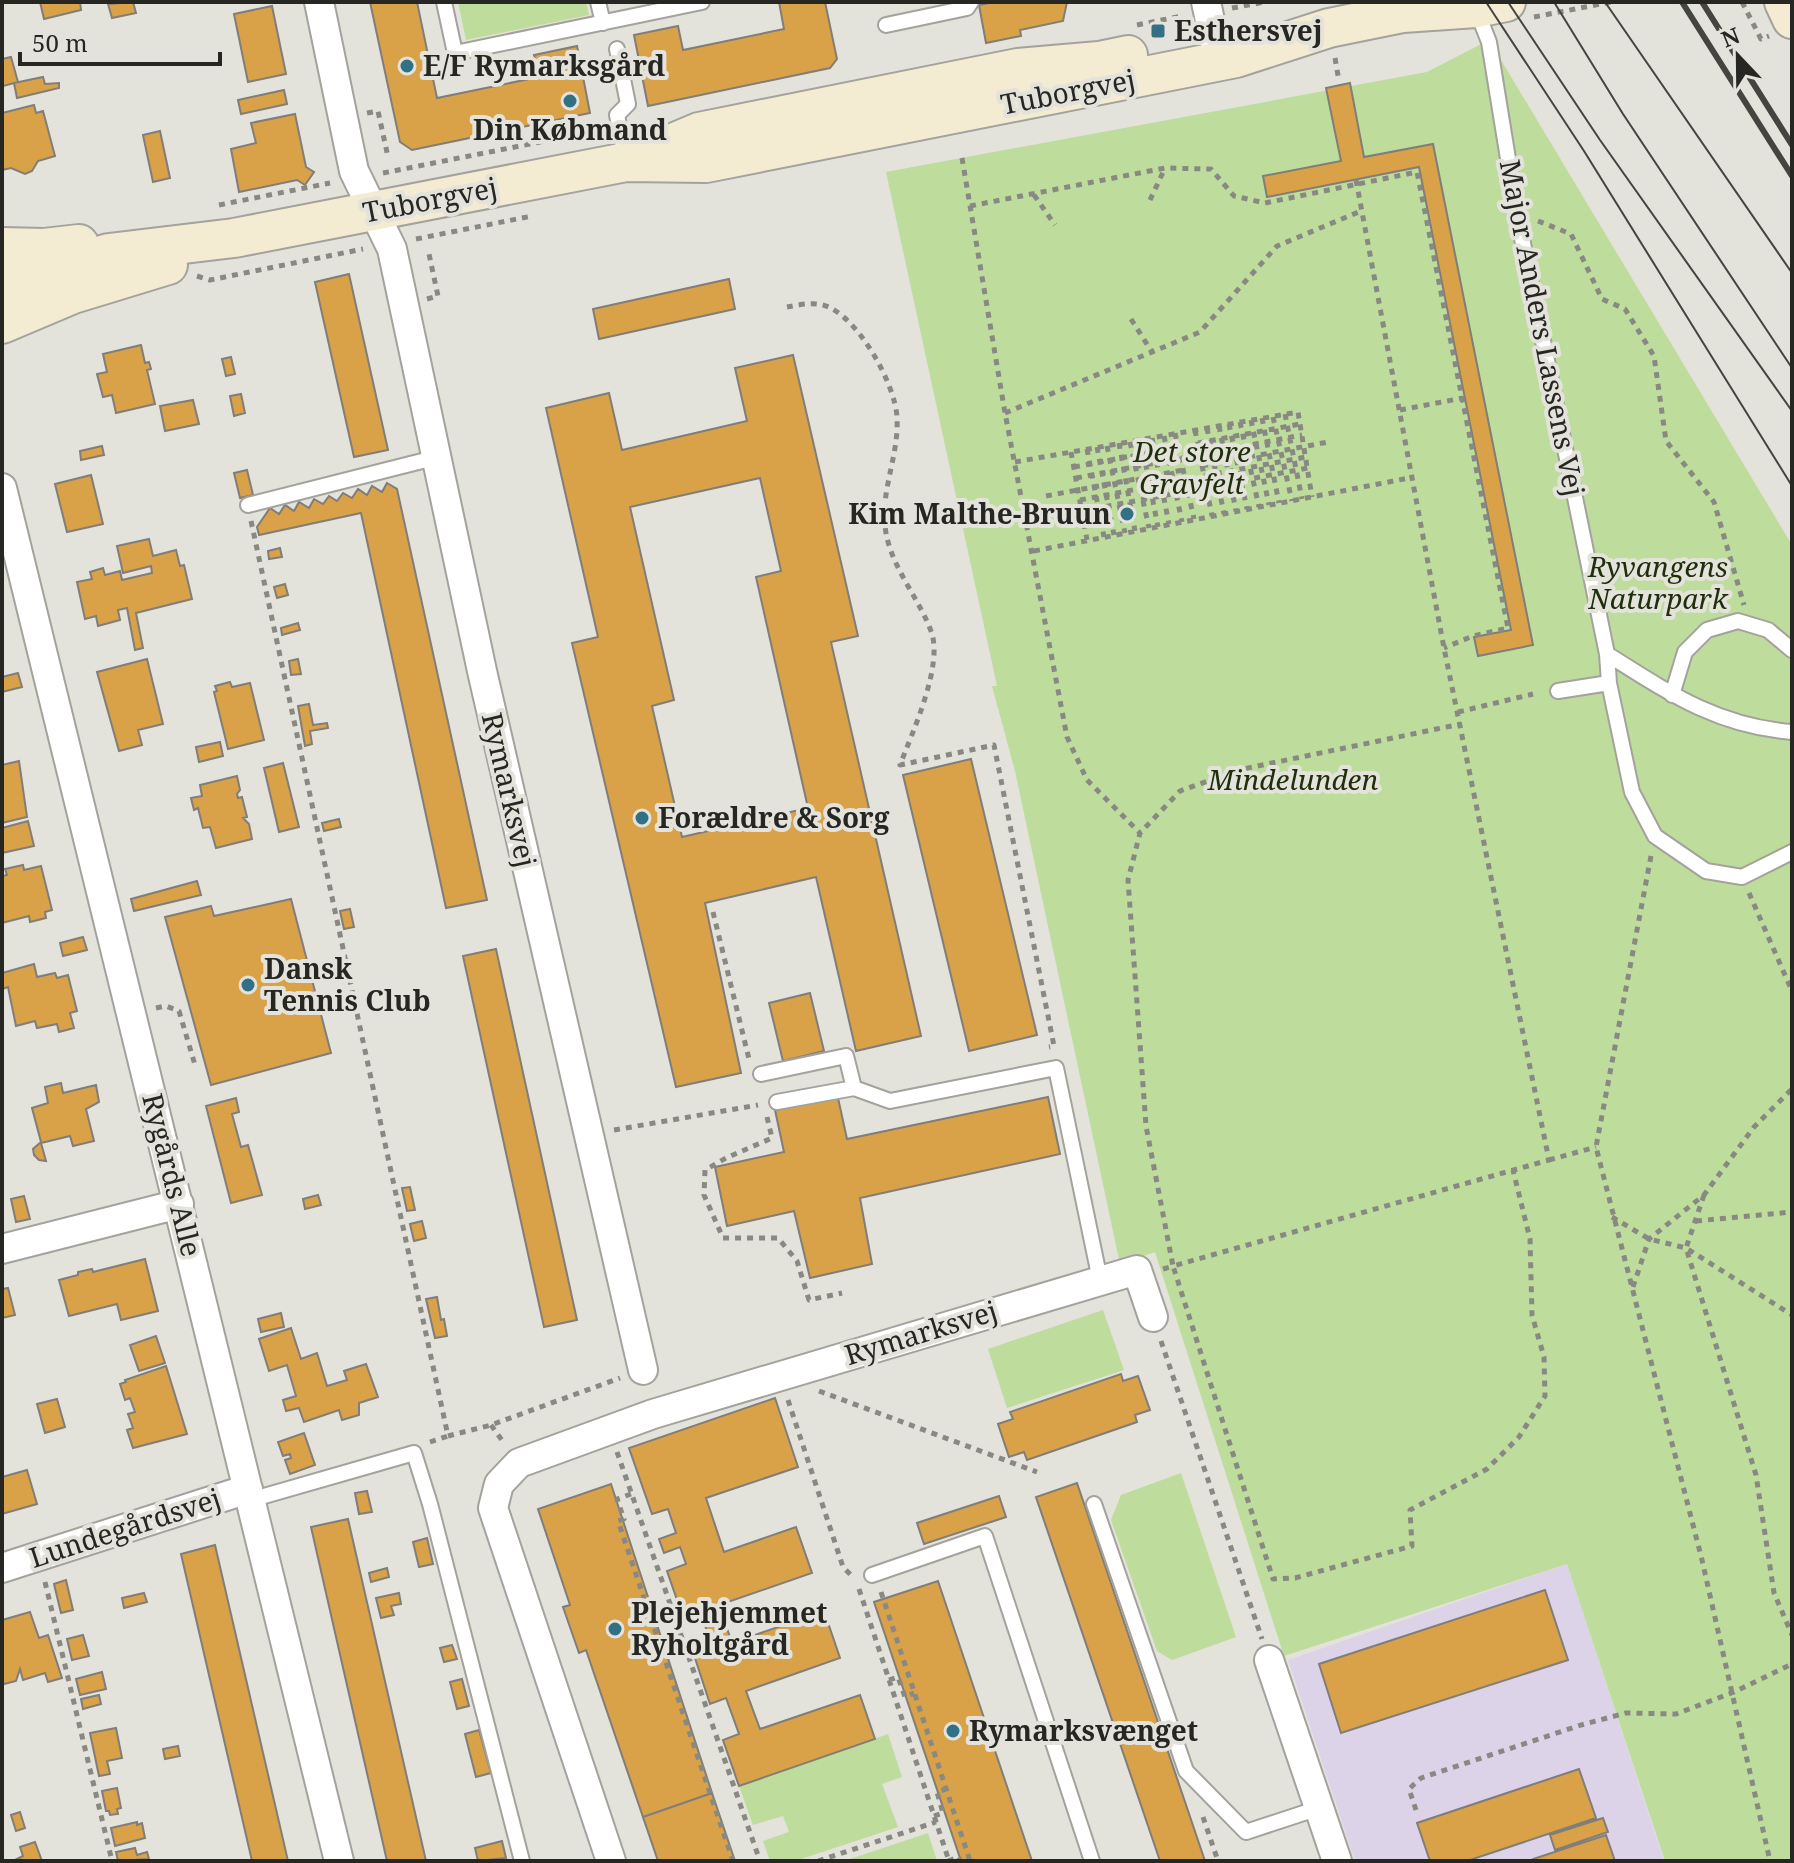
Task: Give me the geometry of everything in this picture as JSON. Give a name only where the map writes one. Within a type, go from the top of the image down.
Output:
[{"type":"street","name":"Rymarksvej","points":[[319,2],[354,171],[392,249],[482,671],[643,1370]]},
{"type":"street","points":[[1206,2],[1216,50]]},
{"type":"street","name":"Tuborgvej","points":[[1216,50],[1278,17],[1360,2]]},
{"type":"street","points":[[1784,2],[1792,19]]},
{"type":"street","name":"Tuborgvej","points":[[4,312],[165,266],[234,238],[626,162],[699,132],[1018,68],[1216,50],[1403,13],[1485,4]]},
{"type":"street","points":[[2,247],[44,248],[109,241],[234,238]]},
{"type":"street","name":"Rygårds Alle","points":[[2,488],[339,1861]]},
{"type":"street","points":[[2,1249],[179,1204]]},
{"type":"street","name":"Rymarksvej","points":[[611,1861],[493,1508],[499,1484],[519,1463],[653,1414],[1137,1270],[1153,1317]]},
{"type":"street","name":"Lundegårdsvej","points":[[2,1568],[249,1494]]},
{"type":"street","points":[[1269,1660],[1337,1861]]},
{"type":"lane","points":[[444,2],[455,53],[702,2]]},
{"type":"lane","points":[[598,2],[603,23]]},
{"type":"lane","points":[[886,25],[967,8],[971,2]]},
{"type":"lane","name":"Major Anders Lassens Vej","points":[[1485,4],[1517,214],[1607,654],[1609,683],[1632,792],[1655,836],[1706,871],[1742,877]]},
{"type":"lane","points":[[617,49],[628,104],[617,115],[626,162]]},
{"type":"lane","points":[[248,505],[438,457]]},
{"type":"lane","points":[[1672,695],[1685,652],[1707,630],[1738,621],[1768,630],[1792,650]]},
{"type":"lane","points":[[1607,654],[1672,695],[1713,715],[1759,730],[1792,732]]},
{"type":"lane","points":[[1558,691],[1609,683]]},
{"type":"lane","points":[[1742,877],[1792,852]]},
{"type":"lane","points":[[761,1074],[846,1056],[854,1088]]},
{"type":"lane","points":[[770,1103],[854,1088],[890,1101],[1056,1068],[1100,1280]]},
{"type":"lane","points":[[249,1494],[414,1453],[434,1519],[522,1861]]},
{"type":"lane","points":[[1094,1504],[1186,1771],[1246,1832],[1319,1808]]},
{"type":"lane","points":[[872,1575],[985,1536],[1092,1861]]},
{"type":"path","points":[[1742,2],[1752,22]]},
{"type":"path","points":[[379,119],[388,157]]},
{"type":"path","points":[[962,158],[1005,413],[1067,737],[1087,780],[1140,833]]},
{"type":"path","points":[[970,206],[1165,168],[1211,169],[1234,196],[1265,203],[1417,172],[1508,628],[1473,636],[1444,648]]},
{"type":"path","points":[[1150,200],[1165,168]]},
{"type":"path","points":[[1357,183],[1444,648],[1549,1160]]},
{"type":"path","points":[[1034,195],[1055,225]]},
{"type":"path","points":[[1005,413],[1200,332],[1277,246],[1361,211]]},
{"type":"path","points":[[1517,214],[1571,234],[1602,299],[1625,309],[1654,356],[1666,441],[1714,502],[1750,625]]},
{"type":"path","points":[[429,254],[436,288]]},
{"type":"path","points":[[787,307],[822,305],[848,321],[881,365],[896,407],[894,454],[886,492],[885,524],[889,547],[933,633],[934,651],[927,692],[900,765],[994,745],[1054,1046],[1041,1049]]},
{"type":"path","points":[[1131,319],[1153,352]]},
{"type":"path","points":[[1400,410],[1463,398]]},
{"type":"path","points":[[1015,462],[1298,412],[1312,497]]},
{"type":"path","points":[[1285,414],[1302,499]]},
{"type":"path","points":[[1273,417],[1292,501]]},
{"type":"path","points":[[1262,418],[1279,503]]},
{"type":"path","points":[[1251,420],[1269,505]]},
{"type":"path","points":[[1240,422],[1259,507]]},
{"type":"path","points":[[1229,424],[1247,509]]},
{"type":"path","points":[[1198,443],[1300,424]]},
{"type":"path","points":[[1219,426],[1236,511]]},
{"type":"path","points":[[1207,428],[1224,514]]},
{"type":"path","points":[[1195,430],[1212,516]]},
{"type":"path","points":[[1175,433],[1194,519]]},
{"type":"path","points":[[1076,478],[1302,435]]},
{"type":"path","points":[[1164,436],[1182,522]]},
{"type":"path","points":[[1152,438],[1169,524]]},
{"type":"path","points":[[1141,440],[1158,527]]},
{"type":"path","points":[[1130,442],[1149,528]]},
{"type":"path","points":[[1202,466],[1328,442]]},
{"type":"path","points":[[1119,443],[1135,531]]},
{"type":"path","points":[[1107,446],[1125,533]]},
{"type":"path","points":[[1097,447],[1114,535]]},
{"type":"path","points":[[1074,467],[1178,447]]},
{"type":"path","points":[[1087,449],[1104,537]]},
{"type":"path","points":[[1071,452],[1087,540]]},
{"type":"path","points":[[1204,476],[1306,457]]},
{"type":"path","points":[[1207,487],[1308,468]]},
{"type":"path","points":[[1046,496],[1183,470]]},
{"type":"path","points":[[1033,551],[1414,477]]},
{"type":"path","points":[[1080,500],[1185,480]]},
{"type":"path","points":[[1082,511],[1188,491]]},
{"type":"path","points":[[248,505],[448,1436],[491,1425],[643,1370]]},
{"type":"path","points":[[1458,712],[1533,694]]},
{"type":"path","points":[[1461,724],[1238,770],[1180,791],[1140,833],[1128,880],[1146,1126],[1173,1266],[1273,1579],[1295,1578],[1412,1546],[1410,1510],[1487,1469],[1519,1437],[1545,1396],[1544,1357],[1532,1315],[1530,1239],[1513,1170]]},
{"type":"path","points":[[1655,836],[1596,1147],[1734,1692],[1770,1861]]},
{"type":"path","points":[[1742,877],[1792,991]]},
{"type":"path","points":[[713,912],[753,1075],[761,1074]]},
{"type":"path","points":[[132,1014],[166,1006],[179,1011],[195,1065]]},
{"type":"path","points":[[1632,1289],[1649,1239],[1704,1195],[1754,1127],[1792,1089]]},
{"type":"path","points":[[590,1134],[770,1103],[772,1138],[705,1170],[704,1195],[723,1238],[778,1238],[797,1261],[809,1300],[842,1293]]},
{"type":"path","points":[[1173,1266],[1596,1147]]},
{"type":"path","points":[[1704,1195],[1686,1248],[1756,1475],[1774,1593],[1792,1635]]},
{"type":"path","points":[[1696,1221],[1792,1212]]},
{"type":"path","points":[[1612,1217],[1649,1239],[1686,1248],[1792,1315]]},
{"type":"path","points":[[1153,1317],[1269,1660]]},
{"type":"path","points":[[790,1373],[821,1393],[1037,1472]]},
{"type":"path","points":[[790,1373],[843,1567],[857,1581],[948,1861],[959,1857],[960,1861]]},
{"type":"path","points":[[610,1432],[760,1861]]},
{"type":"path","points":[[631,1494],[617,1499],[624,1519],[618,1521],[733,1861]]},
{"type":"path","points":[[38,1556],[112,1861]]},
{"type":"path","points":[[857,1581],[872,1575]]},
{"type":"path","points":[[881,1591],[970,1861]]},
{"type":"path","points":[[1416,1810],[1409,1789],[1421,1778],[1626,1713],[1676,1714],[1734,1692],[1792,1664]]},
{"type":"path","points":[[889,1680],[898,1677],[905,1697],[914,1693]]},
{"type":"path","points":[[818,1861],[935,1819],[943,1813],[937,1792],[946,1789]]},
{"type":"shaded area","points":[[1567,1564],[1664,1861],[1355,1861],[1288,1660]]},
{"type":"green space","points":[[458,2],[586,2],[589,15],[466,40]]},
{"type":"green space","name":"Mindelunden","points":[[1489,40],[1792,545],[1792,1861],[1665,1861],[1567,1564],[1284,1656],[1155,1252],[1120,1264],[1015,771],[992,686],[997,686],[886,172],[1427,72]]},
{"type":"green space","points":[[1103,1310],[1124,1370],[1007,1408],[988,1349]]},
{"type":"green space","points":[[1181,1473],[1236,1637],[1172,1660],[1157,1651],[1111,1520],[1121,1495]]},
{"type":"green space","points":[[888,1734],[902,1777],[882,1784],[898,1827],[795,1861],[770,1861],[763,1841],[789,1832],[783,1816],[753,1825],[739,1786]]},
{"type":"green space","points":[[928,1833],[937,1861],[844,1861]]},
{"type":"building","points":[[40,2],[80,2],[81,10],[44,19]]},
{"type":"building","points":[[133,2],[136,13],[112,18],[108,4]]},
{"type":"building","name":"E/F Rymarksgård","points":[[370,2],[417,2],[437,98],[539,77],[534,55],[577,46],[590,113],[412,150],[400,142]]},
{"type":"building","name":"E/F Rymarksgård","points":[[779,2],[825,2],[837,59],[830,68],[648,106],[634,35],[678,26],[683,50],[784,29]]},
{"type":"building","points":[[994,2],[1067,2],[1063,21],[1020,30],[1021,36],[986,43],[979,5]]},
{"type":"building","points":[[272,6],[286,74],[248,82],[234,14]]},
{"type":"building","points":[[11,57],[18,82],[3,86],[2,90],[2,59]]},
{"type":"building","points":[[43,77],[45,84],[59,83],[59,88],[17,98],[14,83]]},
{"type":"building","points":[[1350,83],[1364,157],[1433,144],[1533,645],[1478,656],[1474,637],[1511,630],[1419,167],[1267,197],[1263,176],[1341,161],[1326,88]]},
{"type":"building","points":[[284,90],[287,104],[241,114],[238,100]]},
{"type":"building","points":[[34,105],[36,113],[43,111],[55,156],[38,161],[32,171],[25,174],[11,168],[2,170],[2,113]]},
{"type":"building","points":[[295,114],[306,167],[314,172],[305,185],[297,180],[239,192],[231,149],[256,143],[251,123]]},
{"type":"building","points":[[160,131],[170,178],[153,182],[143,135]]},
{"type":"building","points":[[349,274],[388,450],[354,457],[315,282]]},
{"type":"building","points":[[729,279],[735,309],[599,339],[593,309]]},
{"type":"building","points":[[141,345],[145,363],[149,362],[151,369],[147,370],[155,404],[116,413],[112,395],[103,397],[97,374],[107,372],[103,354]]},
{"type":"building","points":[[793,355],[858,636],[831,642],[921,1036],[856,1051],[816,877],[705,903],[741,1073],[676,1087],[572,643],[598,637],[546,408],[609,393],[622,450],[747,421],[735,368]],"holes":[[[760,478],[781,571],[756,577],[808,808],[682,837],[652,706],[674,700],[630,507]]]},
{"type":"building","points":[[231,357],[235,374],[226,376],[222,359]]},
{"type":"building","points":[[241,394],[245,413],[234,416],[230,396]]},
{"type":"building","points":[[193,400],[199,424],[165,431],[160,406]]},
{"type":"building","points":[[102,446],[104,455],[81,460],[80,451]]},
{"type":"building","points":[[247,470],[253,495],[240,498],[234,473]]},
{"type":"building","points":[[91,475],[103,524],[67,532],[55,484]]},
{"type":"building","points":[[387,483],[397,489],[487,900],[446,908],[361,513],[259,535],[257,527],[270,508],[279,514],[285,505],[294,511],[299,502],[309,508],[314,499],[323,504],[329,496],[337,501],[343,493],[352,498],[358,489],[367,495],[372,486],[382,492]]},
{"type":"building","points":[[149,539],[153,556],[176,550],[180,566],[184,565],[192,599],[136,613],[143,648],[135,650],[127,608],[118,610],[120,620],[98,626],[96,616],[85,619],[77,582],[92,579],[90,572],[103,568],[105,575],[120,571],[122,580],[152,573],[151,566],[123,573],[117,546]]},
{"type":"building","points":[[280,548],[282,557],[269,559],[268,551]]},
{"type":"building","points":[[285,584],[288,595],[277,598],[274,587]]},
{"type":"building","points":[[298,623],[300,630],[282,635],[281,628]]},
{"type":"building","points":[[147,659],[163,724],[138,730],[142,745],[119,751],[97,672]]},
{"type":"building","points":[[298,659],[301,674],[291,675],[289,661]]},
{"type":"building","points":[[18,673],[22,687],[2,692],[2,677]]},
{"type":"building","points":[[230,682],[232,687],[250,683],[264,740],[228,749],[214,692],[217,691],[215,686]]},
{"type":"building","points":[[309,704],[313,725],[327,723],[328,728],[310,731],[312,744],[305,746],[298,706]]},
{"type":"building","points":[[220,742],[223,756],[199,762],[196,747]]},
{"type":"building","points":[[971,759],[1037,1035],[969,1051],[903,775]]},
{"type":"building","points":[[19,761],[27,817],[2,823],[2,765]]},
{"type":"building","points":[[283,763],[299,827],[279,832],[264,768]]},
{"type":"building","points":[[237,776],[240,790],[237,794],[238,798],[242,797],[247,817],[243,818],[249,824],[252,839],[216,848],[210,827],[203,828],[198,808],[194,810],[191,798],[202,796],[200,785]]},
{"type":"building","points":[[339,819],[341,827],[324,831],[322,823]]},
{"type":"building","points":[[28,821],[34,846],[2,853],[2,828]]},
{"type":"building","points":[[23,865],[24,870],[41,866],[52,910],[45,912],[46,918],[30,922],[29,916],[2,923],[2,876],[7,875],[5,869]]},
{"type":"building","points":[[197,881],[201,895],[134,911],[131,899]]},
{"type":"building","name":"Dansk Tennis Club","points":[[291,899],[331,1053],[211,1085],[165,917],[211,906],[214,916]]},
{"type":"building","points":[[350,909],[354,927],[344,929],[340,911]]},
{"type":"building","points":[[83,937],[87,950],[63,956],[60,943]]},
{"type":"building","points":[[496,949],[577,1320],[544,1327],[463,956]]},
{"type":"building","points":[[34,964],[37,977],[55,973],[57,978],[68,975],[77,1011],[70,1013],[74,1028],[59,1032],[57,1024],[37,1028],[35,1021],[16,1026],[8,987],[2,989],[2,973]]},
{"type":"building","points":[[810,993],[824,1051],[783,1061],[769,1003]]},
{"type":"building","points":[[61,1083],[63,1093],[96,1085],[99,1102],[86,1109],[94,1141],[73,1146],[70,1136],[41,1143],[46,1161],[39,1160],[33,1149],[41,1142],[32,1108],[48,1103],[45,1087]]},
{"type":"building","points":[[1048,1097],[1060,1154],[860,1198],[872,1264],[810,1278],[794,1211],[727,1226],[715,1167],[784,1152],[775,1110],[838,1098],[847,1139]]},
{"type":"building","points":[[236,1098],[239,1112],[232,1114],[241,1147],[248,1145],[262,1195],[231,1203],[206,1106]]},
{"type":"building","points":[[410,1187],[415,1210],[407,1211],[402,1188]]},
{"type":"building","points":[[318,1195],[321,1205],[305,1209],[303,1199]]},
{"type":"building","points":[[24,1196],[30,1219],[16,1222],[11,1199]]},
{"type":"building","points":[[422,1221],[426,1238],[414,1241],[410,1224]]},
{"type":"building","points":[[145,1259],[158,1311],[121,1320],[117,1304],[69,1316],[59,1280],[78,1275],[78,1272],[92,1269],[93,1272]]},
{"type":"building","points":[[8,1288],[15,1315],[2,1318],[2,1289]]},
{"type":"building","points":[[437,1297],[447,1336],[435,1338],[426,1299]]},
{"type":"building","points":[[281,1313],[284,1327],[261,1332],[258,1319]]},
{"type":"building","points":[[291,1328],[301,1359],[317,1353],[327,1386],[347,1380],[344,1371],[366,1364],[378,1397],[359,1403],[359,1415],[342,1420],[339,1410],[304,1422],[299,1408],[286,1411],[283,1400],[296,1396],[287,1365],[269,1371],[259,1339]]},
{"type":"building","points":[[156,1336],[165,1363],[139,1371],[130,1345]]},
{"type":"building","points":[[166,1366],[187,1434],[133,1448],[127,1430],[133,1428],[128,1414],[135,1412],[130,1398],[125,1400],[120,1384]]},
{"type":"building","points":[[1121,1374],[1123,1381],[1138,1376],[1150,1410],[1135,1415],[1137,1422],[1027,1460],[1024,1452],[1009,1457],[998,1424],[1013,1419],[1010,1412]]},
{"type":"building","points":[[775,1398],[798,1467],[706,1498],[724,1552],[796,1527],[812,1573],[719,1605],[732,1643],[824,1611],[840,1658],[746,1691],[760,1729],[860,1695],[875,1739],[739,1786],[723,1740],[739,1734],[726,1698],[710,1704],[694,1655],[713,1649],[700,1611],[683,1617],[667,1571],[686,1564],[680,1547],[664,1553],[659,1539],[676,1533],[668,1509],[652,1514],[629,1448]]},
{"type":"building","points":[[57,1399],[65,1427],[45,1433],[37,1404]]},
{"type":"building","points":[[304,1433],[315,1465],[290,1474],[285,1460],[291,1458],[290,1454],[283,1456],[278,1442]]},
{"type":"building","points":[[27,1470],[37,1504],[2,1514],[2,1477]]},
{"type":"building","points":[[1077,1483],[1205,1861],[1160,1861],[1036,1497]]},
{"type":"building","name":"Plejehjemmet Ryholtgård","points":[[611,1484],[712,1793],[643,1817],[586,1650],[579,1653],[563,1607],[570,1605],[538,1509]]},
{"type":"building","points":[[367,1491],[372,1512],[359,1514],[355,1493]]},
{"type":"building","points":[[999,1496],[1006,1517],[924,1544],[917,1523]]},
{"type":"building","points":[[348,1519],[426,1861],[387,1861],[311,1527]]},
{"type":"building","points":[[427,1538],[433,1564],[419,1567],[413,1542]]},
{"type":"building","points":[[215,1545],[288,1861],[252,1861],[181,1554]]},
{"type":"building","points":[[387,1568],[389,1577],[371,1582],[369,1573]]},
{"type":"building","points":[[66,1580],[73,1610],[61,1613],[54,1584]]},
{"type":"building","name":"Rymarksvænget","points":[[938,1581],[1032,1861],[961,1861],[874,1602]]},
{"type":"building","points":[[1545,1590],[1568,1660],[1341,1733],[1319,1664]]},
{"type":"building","points":[[144,1593],[147,1602],[124,1608],[122,1598]]},
{"type":"building","points":[[399,1593],[401,1604],[391,1606],[394,1615],[381,1618],[376,1598]]},
{"type":"building","points":[[30,1612],[39,1638],[48,1635],[62,1678],[48,1682],[45,1673],[23,1680],[20,1669],[16,1681],[4,1684],[2,1620]]},
{"type":"building","points":[[83,1635],[89,1656],[72,1660],[67,1639]]},
{"type":"building","points":[[452,1645],[457,1659],[444,1662],[440,1648]]},
{"type":"building","points":[[102,1672],[106,1689],[80,1695],[76,1679]]},
{"type":"building","points":[[462,1679],[469,1706],[457,1709],[450,1682]]},
{"type":"building","points":[[99,1695],[101,1704],[83,1709],[81,1699]]},
{"type":"building","points":[[116,1728],[122,1758],[107,1761],[110,1774],[99,1776],[90,1733]]},
{"type":"building","points":[[479,1730],[491,1773],[476,1777],[465,1734]]},
{"type":"building","points":[[178,1746],[180,1756],[165,1759],[163,1749]]},
{"type":"building","points":[[1579,1769],[1596,1818],[1467,1861],[1430,1861],[1417,1823]]},
{"type":"building","points":[[117,1788],[121,1808],[117,1809],[118,1814],[110,1815],[106,1811],[102,1791]]},
{"type":"building","points":[[712,1793],[735,1861],[658,1861],[643,1817]]},
{"type":"building","points":[[20,1812],[25,1828],[16,1831],[11,1815]]},
{"type":"building","points":[[1603,1818],[1608,1832],[1555,1850],[1550,1835]]},
{"type":"building","points":[[137,1822],[137,1825],[142,1823],[145,1838],[115,1846],[111,1828]]},
{"type":"building","points":[[1606,1835],[1615,1861],[1533,1859]]},
{"type":"building","points":[[502,1841],[506,1858],[478,1861],[475,1848]]},
{"type":"building","points":[[35,1842],[42,1861],[13,1861],[23,1856],[20,1847]]},
{"type":"building","points":[[135,1848],[137,1855],[147,1852],[149,1859],[118,1861],[116,1852]]},
{"type":"tram line","points":[[1486,2],[1584,151],[1792,486]]},
{"type":"tram line","points":[[1508,2],[1600,140],[1792,411]]},
{"type":"tram line","points":[[1554,2],[1623,114],[1792,368]]},
{"type":"tram line","points":[[1605,2],[1792,273]]},
{"type":"railway","points":[[1682,2],[1792,176]]},
{"type":"railway","points":[[1702,2],[1792,145]]},
{"type":"place","name":"Esthersvej","points":[[1158,31]]},
{"type":"place","name":"E/F Rymarksgård","points":[[407,66]]},
{"type":"place","name":"Din Købmand","points":[[570,101]]},
{"type":"place","name":"Kim Malthe-Bruun","points":[[1127,514]]},
{"type":"place","name":"Forældre & Sorg","points":[[642,818]]},
{"type":"place","name":"Dansk Tennis Club","points":[[248,985]]},
{"type":"place","name":"Plejehjemmet Ryholtgård","points":[[615,1629]]},
{"type":"place","name":"Rymarksvænget","points":[[953,1731]]},
{"type":"park label","name":"Det store Gravfelt","points":[[1192,468]]},
{"type":"park label","name":"Ryvangens Naturpark","points":[[1658,583]]}]
